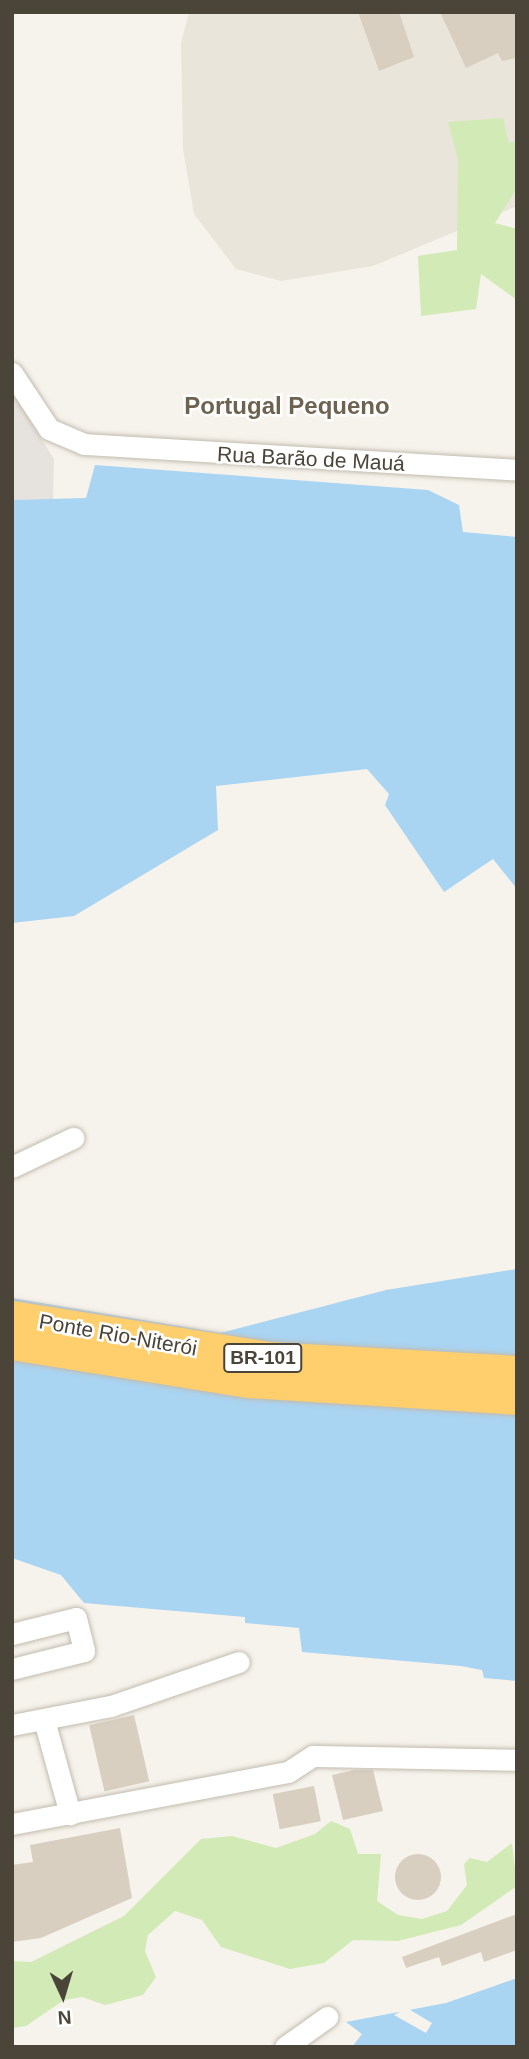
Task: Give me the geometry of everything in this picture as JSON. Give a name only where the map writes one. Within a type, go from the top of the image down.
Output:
[{"type":"highway","name":"Ponte Rio-Niterói","points":[[12,1317],[267,1358],[517,1372]]},
{"type":"highway","name":"Ponte Rio-Niterói","points":[[12,1343],[250,1382],[517,1399]]},
{"type":"street","name":"Rua Barão de Mauá","points":[[12,373],[58,436],[105,447],[517,471]]},
{"type":"street","points":[[12,1167],[73,1138]]},
{"type":"street","points":[[12,1634],[76,1618],[85,1651],[12,1669]]},
{"type":"street","points":[[12,1725],[44,1720],[192,1682],[239,1662]]},
{"type":"street","points":[[44,1720],[70,1814]]},
{"type":"street","points":[[12,1824],[288,1772],[313,1756],[517,1760]]},
{"type":"street","points":[[285,2047],[327,2017]]},
{"type":"shaded area","points":[[189,12],[517,12],[517,206],[373,266],[281,281],[236,269],[194,214],[183,149],[181,43]]},
{"type":"shaded area","points":[[12,392],[54,459],[53,499],[12,500]]},
{"type":"green space","points":[[503,118],[509,143],[517,141],[517,188],[495,223],[517,229],[517,300],[481,274],[476,309],[421,316],[418,256],[457,250],[458,159],[448,122]]},
{"type":"green space","points":[[331,1821],[350,1829],[358,1854],[381,1854],[377,1901],[398,1915],[422,1919],[447,1911],[467,1885],[464,1864],[470,1858],[487,1862],[512,1843],[517,1886],[461,1925],[398,1941],[353,1940],[324,1963],[290,1969],[221,1947],[202,1920],[175,1911],[148,1935],[145,1951],[156,1977],[143,1995],[105,2005],[82,1997],[64,2000],[26,2026],[12,2028],[12,1961],[31,1962],[124,1916],[201,1839],[232,1836],[276,1848],[315,1834]]},
{"type":"water","points":[[95,465],[428,490],[459,505],[463,532],[517,537],[517,889],[493,859],[444,892],[385,805],[389,794],[367,769],[216,786],[218,830],[74,916],[12,923],[12,500],[86,498]]},
{"type":"water","points":[[517,1269],[517,1681],[484,1678],[482,1670],[461,1666],[302,1652],[299,1628],[245,1623],[245,1617],[84,1603],[61,1575],[12,1558],[12,1298],[220,1333],[386,1290]]},
{"type":"water","points":[[517,1978],[517,2047],[352,2047],[362,2034],[346,2022],[446,2003]]},
{"type":"pier","points":[[407,2008],[432,2023],[426,2033],[394,2015]]},
{"type":"building","points":[[358,12],[399,12],[414,57],[379,71]]},
{"type":"building","points":[[440,12],[517,12],[517,58],[502,61],[498,53],[466,68]]},
{"type":"building","points":[[134,1715],[149,1781],[104,1792],[89,1725]]},
{"type":"building","points":[[354,1770],[373,1770],[383,1811],[343,1820],[332,1775]]},
{"type":"building","points":[[314,1786],[321,1821],[280,1829],[273,1794]]},
{"type":"building","points":[[120,1828],[132,1898],[41,1938],[12,1942],[12,1865],[33,1862],[30,1845]]},
{"type":"building","points":[[418,1854],[434,1861],[441,1877],[434,1893],[418,1900],[402,1893],[395,1877],[402,1861]]},
{"type":"building","points":[[517,1914],[517,1950],[484,1962],[481,1952],[442,1966],[439,1957],[406,1968],[402,1957]]},
{"type":"district","name":"Portugal Pequeno","points":[[287,406]]}]
